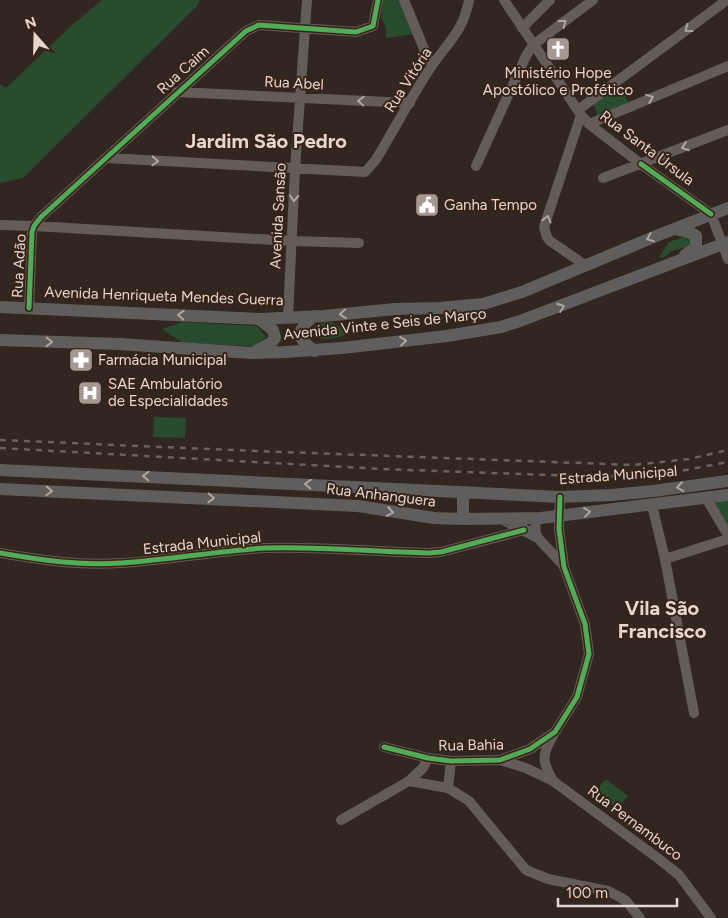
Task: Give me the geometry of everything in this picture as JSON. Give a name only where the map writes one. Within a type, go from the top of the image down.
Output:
[{"type":"main road","name":"Avenida Henriqueta Mendes Guerra","points":[[0,307],[260,319],[483,304],[522,292],[728,208]]},
{"type":"main road","points":[[670,264],[694,249],[697,244],[696,236],[692,233],[673,229]]},
{"type":"main road","name":"Avenida Vinte e Seis de Março","points":[[0,340],[119,344],[252,353],[315,350],[447,336],[501,327],[578,300],[725,243]]},
{"type":"main road","points":[[314,316],[303,326],[300,336],[304,344],[315,350]]},
{"type":"main road","points":[[252,353],[271,343],[275,338],[273,330],[260,319]]},
{"type":"main road","name":"Estrada Municipal","points":[[0,470],[556,497],[612,495],[728,481]]},
{"type":"main road","points":[[355,487],[375,493],[463,498],[495,498],[509,495]]},
{"type":"main road","name":"Rua Anhanguera","points":[[0,489],[358,506],[434,518],[462,519],[538,518],[728,495]]},
{"type":"main road","points":[[538,518],[548,514],[556,497]]},
{"type":"main road","points":[[462,519],[463,498]]},
{"type":"main road","points":[[503,519],[536,536]]},
{"type":"street","name":"Avenida Sansão","points":[[288,317],[295,168],[307,0]]},
{"type":"street","name":"Rua Caim","points":[[34,226],[41,216],[249,28],[259,25],[363,31],[373,26],[378,0]]},
{"type":"street","points":[[404,0],[432,66]]},
{"type":"street","name":"Rua Vitória","points":[[295,168],[365,172],[375,161],[432,66],[454,38],[467,10],[469,0]]},
{"type":"street","name":"Rua Santa Úrsula","points":[[504,0],[533,45],[589,124],[641,164],[712,214]]},
{"type":"street","points":[[522,28],[550,0]]},
{"type":"street","points":[[476,166],[526,56],[533,45],[593,0]]},
{"type":"street","points":[[585,265],[550,241],[544,227],[580,112],[728,0]]},
{"type":"street","points":[[589,124],[728,66]]},
{"type":"street","name":"Rua Abel","points":[[177,92],[410,103]]},
{"type":"street","points":[[604,178],[728,130]]},
{"type":"street","points":[[107,158],[295,168]]},
{"type":"street","points":[[712,214],[725,243],[728,259]]},
{"type":"street","points":[[0,225],[359,243]]},
{"type":"street","name":"Rua Adão","points":[[29,308],[32,232],[34,226]]},
{"type":"street","points":[[556,497],[561,515],[559,528],[564,567]]},
{"type":"street","points":[[706,498],[728,535]]},
{"type":"street","points":[[652,504],[665,559],[694,713]]},
{"type":"street","points":[[538,518],[536,536],[564,567]]},
{"type":"street","name":"Estrada Municipal","points":[[0,553],[71,563],[94,564],[120,564],[214,552],[265,548],[310,547],[428,554],[524,530]]},
{"type":"street","points":[[665,559],[728,539]]},
{"type":"street","name":"Rua Bahia","points":[[384,747],[428,758],[500,760],[530,749],[555,732],[577,697],[588,654],[585,624],[564,567]]},
{"type":"street","points":[[553,781],[546,768],[544,756],[546,748],[555,732]]},
{"type":"street","points":[[341,820],[409,781],[423,768],[428,758]]},
{"type":"street","points":[[448,788],[451,760]]},
{"type":"street","name":"Rua Pernambuco","points":[[500,760],[526,768],[553,781],[651,853],[679,875],[711,918]]},
{"type":"street","points":[[409,781],[448,788],[468,800],[526,870],[548,879],[608,891],[626,901],[640,918]]},
{"type":"green space","points":[[102,0],[200,0],[197,6],[23,178],[0,183],[0,84],[6,88],[71,26]]},
{"type":"green space","points":[[383,0],[401,0],[416,34],[386,38],[386,28],[381,17]]},
{"type":"green space","points":[[619,84],[629,104],[598,117],[593,103]]},
{"type":"green space","points":[[692,234],[691,246],[672,251],[663,258],[659,257],[669,242]]},
{"type":"green space","points":[[182,322],[257,326],[266,337],[255,346],[183,343],[162,329]]},
{"type":"green space","points":[[332,322],[350,333],[328,339],[314,336],[313,327],[321,323]]},
{"type":"green space","points":[[154,417],[186,418],[185,438],[153,437]]},
{"type":"green space","points":[[728,499],[728,528],[711,501]]},
{"type":"green space","points":[[606,779],[628,796],[617,809],[595,791]]},
{"type":"railway","points":[[0,440],[633,465],[689,459],[728,450]]},
{"type":"railway","points":[[0,448],[382,469],[605,477],[670,473],[728,462]]},
{"type":"cycle path","points":[[29,308],[32,232],[41,217],[246,31],[259,25],[356,32],[373,26],[378,0]]},
{"type":"cycle path","points":[[641,164],[711,214]]},
{"type":"cycle path","points":[[384,747],[428,758],[451,761],[500,760],[530,749],[555,732],[577,697],[589,654],[585,624],[564,567],[559,529],[560,497]]},
{"type":"cycle path","points":[[0,553],[60,562],[90,564],[139,562],[265,548],[428,553],[441,552],[524,530]]},
{"type":"place","name":"Ministério Hope Apostólico e Profético","points":[[558,49]]},
{"type":"place","name":"Ganha Tempo","points":[[427,205]]},
{"type":"place","name":"Farmácia Municipal","points":[[81,360]]},
{"type":"place","name":"SAE Ambulatório de Especialidades","points":[[90,393]]},
{"type":"district","name":"Jardim São Pedro","points":[[266,141]]},
{"type":"district","name":"Vila São Francisco","points":[[662,620]]}]
